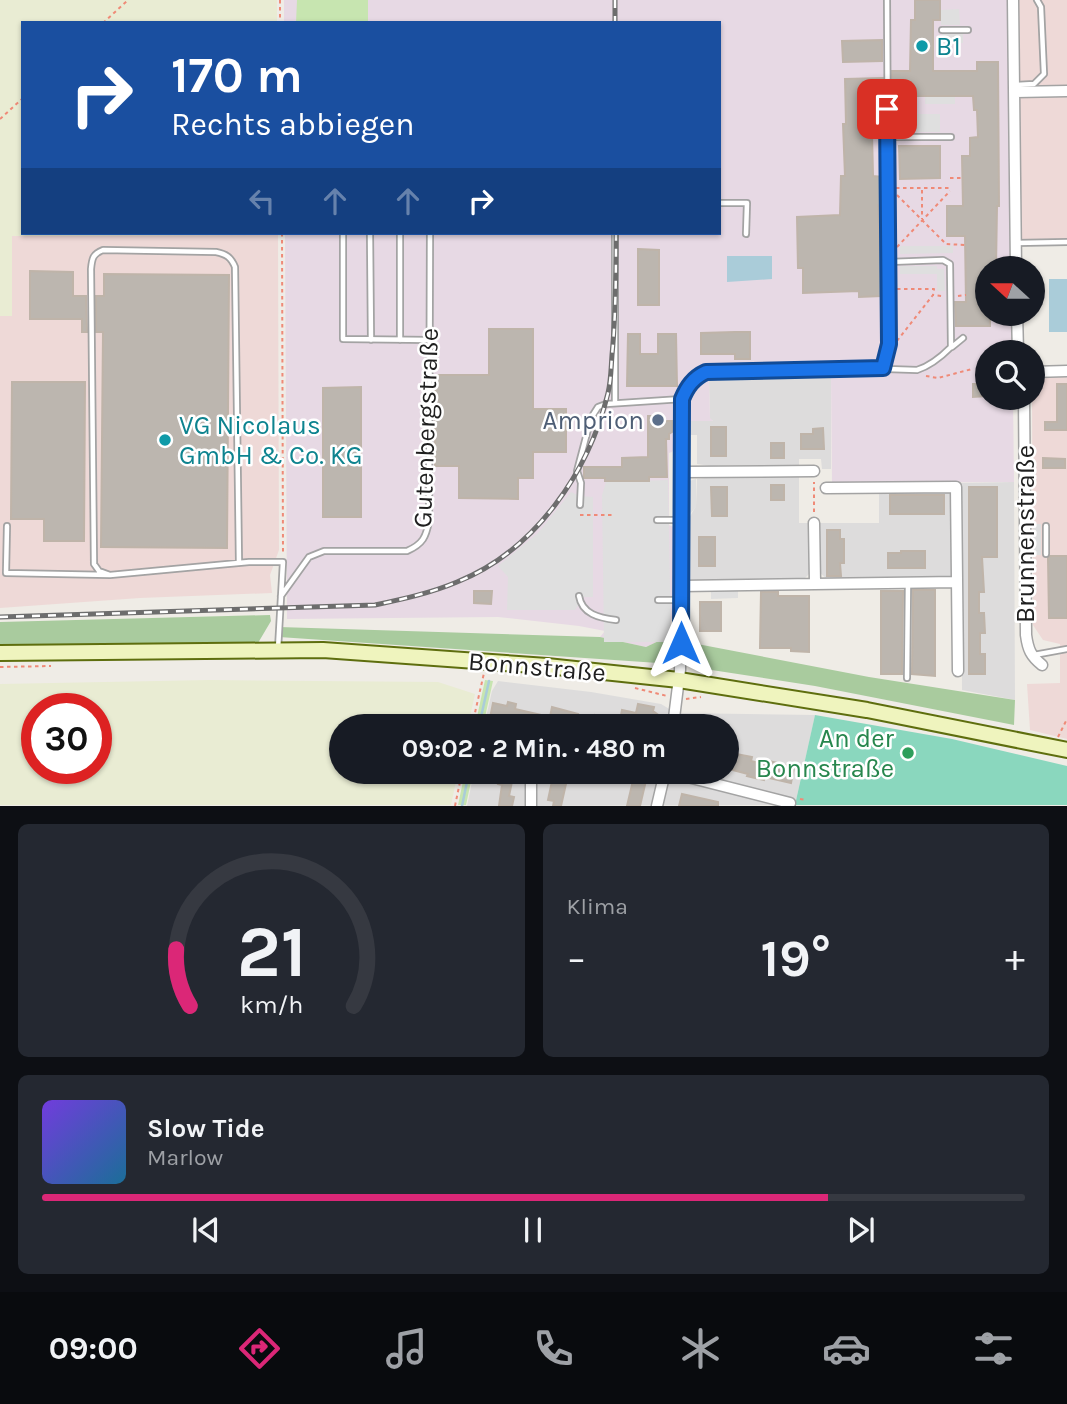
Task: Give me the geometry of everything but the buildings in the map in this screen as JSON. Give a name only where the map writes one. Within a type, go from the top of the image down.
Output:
[{"type":"main road","name":"Bonnstraße","points":[[0,653],[323,650],[547,666],[679,680],[867,710],[1060,749]]},
{"type":"street","points":[[1013,0],[1016,256]]},
{"type":"street","points":[[1014,88],[1067,91]]},
{"type":"street","points":[[1045,372],[1067,371]]},
{"type":"street","points":[[675,714],[679,680],[682,586],[682,399]]},
{"type":"street","name":"Brunnenstraße","points":[[1024,410],[1026,635],[1031,656],[1042,665]]},
{"type":"street","points":[[682,472],[814,471]]},
{"type":"street","points":[[826,488],[956,487],[958,671]]},
{"type":"street","points":[[814,523],[815,583]]},
{"type":"street","points":[[682,586],[957,582]]},
{"type":"street","points":[[531,784],[531,806]]},
{"type":"street","points":[[657,806],[663,784]]},
{"type":"street","points":[[713,784],[789,804]]},
{"type":"lane","points":[[883,368],[889,344],[887,0]]},
{"type":"lane","points":[[1014,88],[1034,85],[1044,74],[1041,7],[1037,0]]},
{"type":"lane","points":[[942,30],[968,30]]},
{"type":"lane","points":[[887,136],[951,137]]},
{"type":"lane","points":[[721,203],[747,203],[746,234]]},
{"type":"lane","points":[[343,235],[343,339],[430,340]]},
{"type":"lane","points":[[370,235],[371,340]]},
{"type":"lane","points":[[400,235],[400,340]]},
{"type":"lane","name":"Gutenbergstraße","points":[[281,596],[309,558],[316,554],[324,551],[407,551],[418,546],[426,537],[429,520],[430,235]]},
{"type":"lane","points":[[615,235],[615,403]]},
{"type":"lane","points":[[1015,243],[1067,242]]},
{"type":"lane","points":[[110,575],[99,571],[94,564],[90,269],[92,258],[103,250],[216,252],[226,254],[233,261],[236,295],[239,563]]},
{"type":"lane","points":[[889,258],[947,261],[951,268],[951,347]]},
{"type":"lane","points":[[580,505],[581,483],[577,471],[591,418],[598,407],[615,403],[682,399],[693,380],[706,372],[883,368],[917,370],[925,368],[962,338]]},
{"type":"lane","points":[[657,520],[682,520]]},
{"type":"lane","points":[[7,526],[6,573],[110,575],[239,563],[283,562],[278,649]]},
{"type":"lane","points":[[1046,526],[1046,554]]},
{"type":"lane","points":[[907,678],[908,582]]},
{"type":"lane","points":[[579,596],[584,610],[605,619],[616,620]]},
{"type":"lane","points":[[658,600],[681,600]]},
{"type":"lane","points":[[1031,656],[1067,649]]},
{"type":"path","points":[[105,21],[128,0]]},
{"type":"path","points":[[280,0],[281,21]]},
{"type":"path","points":[[0,119],[21,99]]},
{"type":"path","points":[[950,178],[962,178]]},
{"type":"path","points":[[888,188],[950,190],[889,258]]},
{"type":"path","points":[[895,188],[895,194],[946,244],[965,245]]},
{"type":"path","points":[[922,188],[922,220]]},
{"type":"path","points":[[282,235],[283,562]]},
{"type":"path","points":[[889,289],[934,289],[933,295],[896,342],[889,344]]},
{"type":"path","points":[[933,295],[966,295]]},
{"type":"path","points":[[917,370],[925,376],[938,378],[972,369]]},
{"type":"path","points":[[814,471],[814,523]]},
{"type":"path","points":[[580,515],[614,515]]},
{"type":"path","points":[[0,667],[52,666]]},
{"type":"path","points":[[475,714],[485,671],[478,669]]},
{"type":"path","points":[[635,688],[691,700],[707,696]]},
{"type":"path","points":[[1060,749],[1067,719]]},
{"type":"path","points":[[455,806],[460,784]]},
{"type":"shaded area","points":[[284,0],[1010,0],[1011,256],[975,256],[975,326],[1012,326],[1012,340],[975,340],[975,410],[1013,410],[1014,482],[832,483],[831,377],[713,378],[709,379],[710,418],[713,421],[691,421],[691,435],[676,435],[675,447],[669,453],[669,525],[676,528],[676,587],[667,637],[646,647],[600,637],[605,631],[498,617],[287,619],[285,235],[721,235],[721,21],[284,21]]},
{"type":"shaded area","points":[[1019,0],[1067,0],[1067,246],[1020,246]]},
{"type":"shaded area","points":[[959,9],[960,25],[941,25],[941,10]]},
{"type":"shaded area","points":[[942,34],[963,34],[963,43],[942,44]]},
{"type":"shaded area","points":[[890,97],[915,97],[915,104],[890,104]]},
{"type":"shaded area","points":[[925,97],[955,97],[955,104],[925,104]]},
{"type":"shaded area","points":[[893,114],[940,114],[940,132],[894,132]]},
{"type":"shaded area","points":[[278,235],[279,550],[270,575],[272,593],[140,598],[0,608],[0,316],[12,315],[12,236]]},
{"type":"shaded area","points":[[900,246],[953,246],[953,253],[900,254]]},
{"type":"shaded area","points":[[900,266],[937,266],[937,269],[944,269],[945,291],[937,291],[937,274],[900,274]]},
{"type":"shaded area","points":[[1067,376],[1067,739],[1030,730],[1027,684],[1060,683],[1060,644],[1043,640],[1033,625],[1032,410],[1045,410],[1045,379]]},
{"type":"shaded area","points":[[831,377],[831,469],[822,469],[821,459],[799,459],[799,466],[697,464],[697,435],[691,435],[691,421],[713,421],[710,419],[709,378]]},
{"type":"shaded area","points":[[799,477],[799,523],[810,523],[811,572],[804,579],[688,581],[688,520],[696,506],[697,479]]},
{"type":"shaded area","points":[[696,479],[696,507],[689,515],[689,481]]},
{"type":"shaded area","points":[[668,480],[671,642],[604,642],[602,495],[606,482]]},
{"type":"shaded area","points":[[1014,482],[1015,700],[962,690],[961,483]]},
{"type":"shaded area","points":[[879,483],[951,483],[952,577],[827,579],[818,571],[817,523],[879,523]]},
{"type":"shaded area","points":[[571,492],[593,497],[593,597],[584,597],[575,610],[507,610],[508,577],[498,566],[538,533]]},
{"type":"shaded area","points":[[1033,524],[1041,524],[1041,555],[1033,555]]},
{"type":"shaded area","points":[[711,588],[738,588],[738,598],[711,599]]},
{"type":"shaded area","points":[[498,681],[591,692],[661,704],[676,713],[815,715],[795,805],[467,806],[472,784],[739,784],[739,714],[487,714],[492,691]]},
{"type":"green space","points":[[0,0],[277,0],[277,21],[21,21],[21,235],[278,235],[12,236],[12,316],[0,316]]},
{"type":"green space","points":[[297,0],[368,0],[368,21],[296,21]]},
{"type":"green space","points":[[270,615],[271,621],[258,643],[0,645],[0,622]]},
{"type":"green space","points":[[279,627],[600,637],[646,647],[673,637],[670,653],[658,663],[279,637]]},
{"type":"green space","points":[[692,643],[869,677],[1015,700],[1014,725],[815,686],[705,669],[694,657]]},
{"type":"green space","points":[[210,680],[438,682],[475,694],[471,714],[329,714],[329,784],[455,784],[451,805],[0,805],[0,684]]},
{"type":"green space","points":[[485,680],[493,681],[486,714],[478,714]]},
{"type":"green space","name":"An der Bonnstraße","points":[[815,715],[952,739],[1067,766],[1067,805],[795,805]]},
{"type":"green space","points":[[462,784],[470,784],[466,805],[458,805]]},
{"type":"water","points":[[727,256],[772,256],[772,279],[727,282]]},
{"type":"water","points":[[1049,279],[1067,279],[1067,332],[1049,332]]},
{"type":"waterway","points":[[482,714],[489,681]]},
{"type":"waterway","points":[[462,806],[467,784]]},
{"type":"railway","points":[[615,0],[615,21]]},
{"type":"railway","points":[[0,617],[375,605],[437,589],[485,568],[511,550],[555,505],[587,452],[599,423],[611,374],[616,235]]},
{"type":"place","name":"B1","points":[[922,46]]},
{"type":"place","name":"Amprion","points":[[658,420]]},
{"type":"place","name":"VG Nicolaus GmbH & Co. KG","points":[[165,440]]},
{"type":"place","name":"An der Bonnstraße","points":[[908,753]]},
{"type":"route","points":[[681,643],[682,399],[687,387],[706,372],[883,368],[887,360],[887,109]]}]
